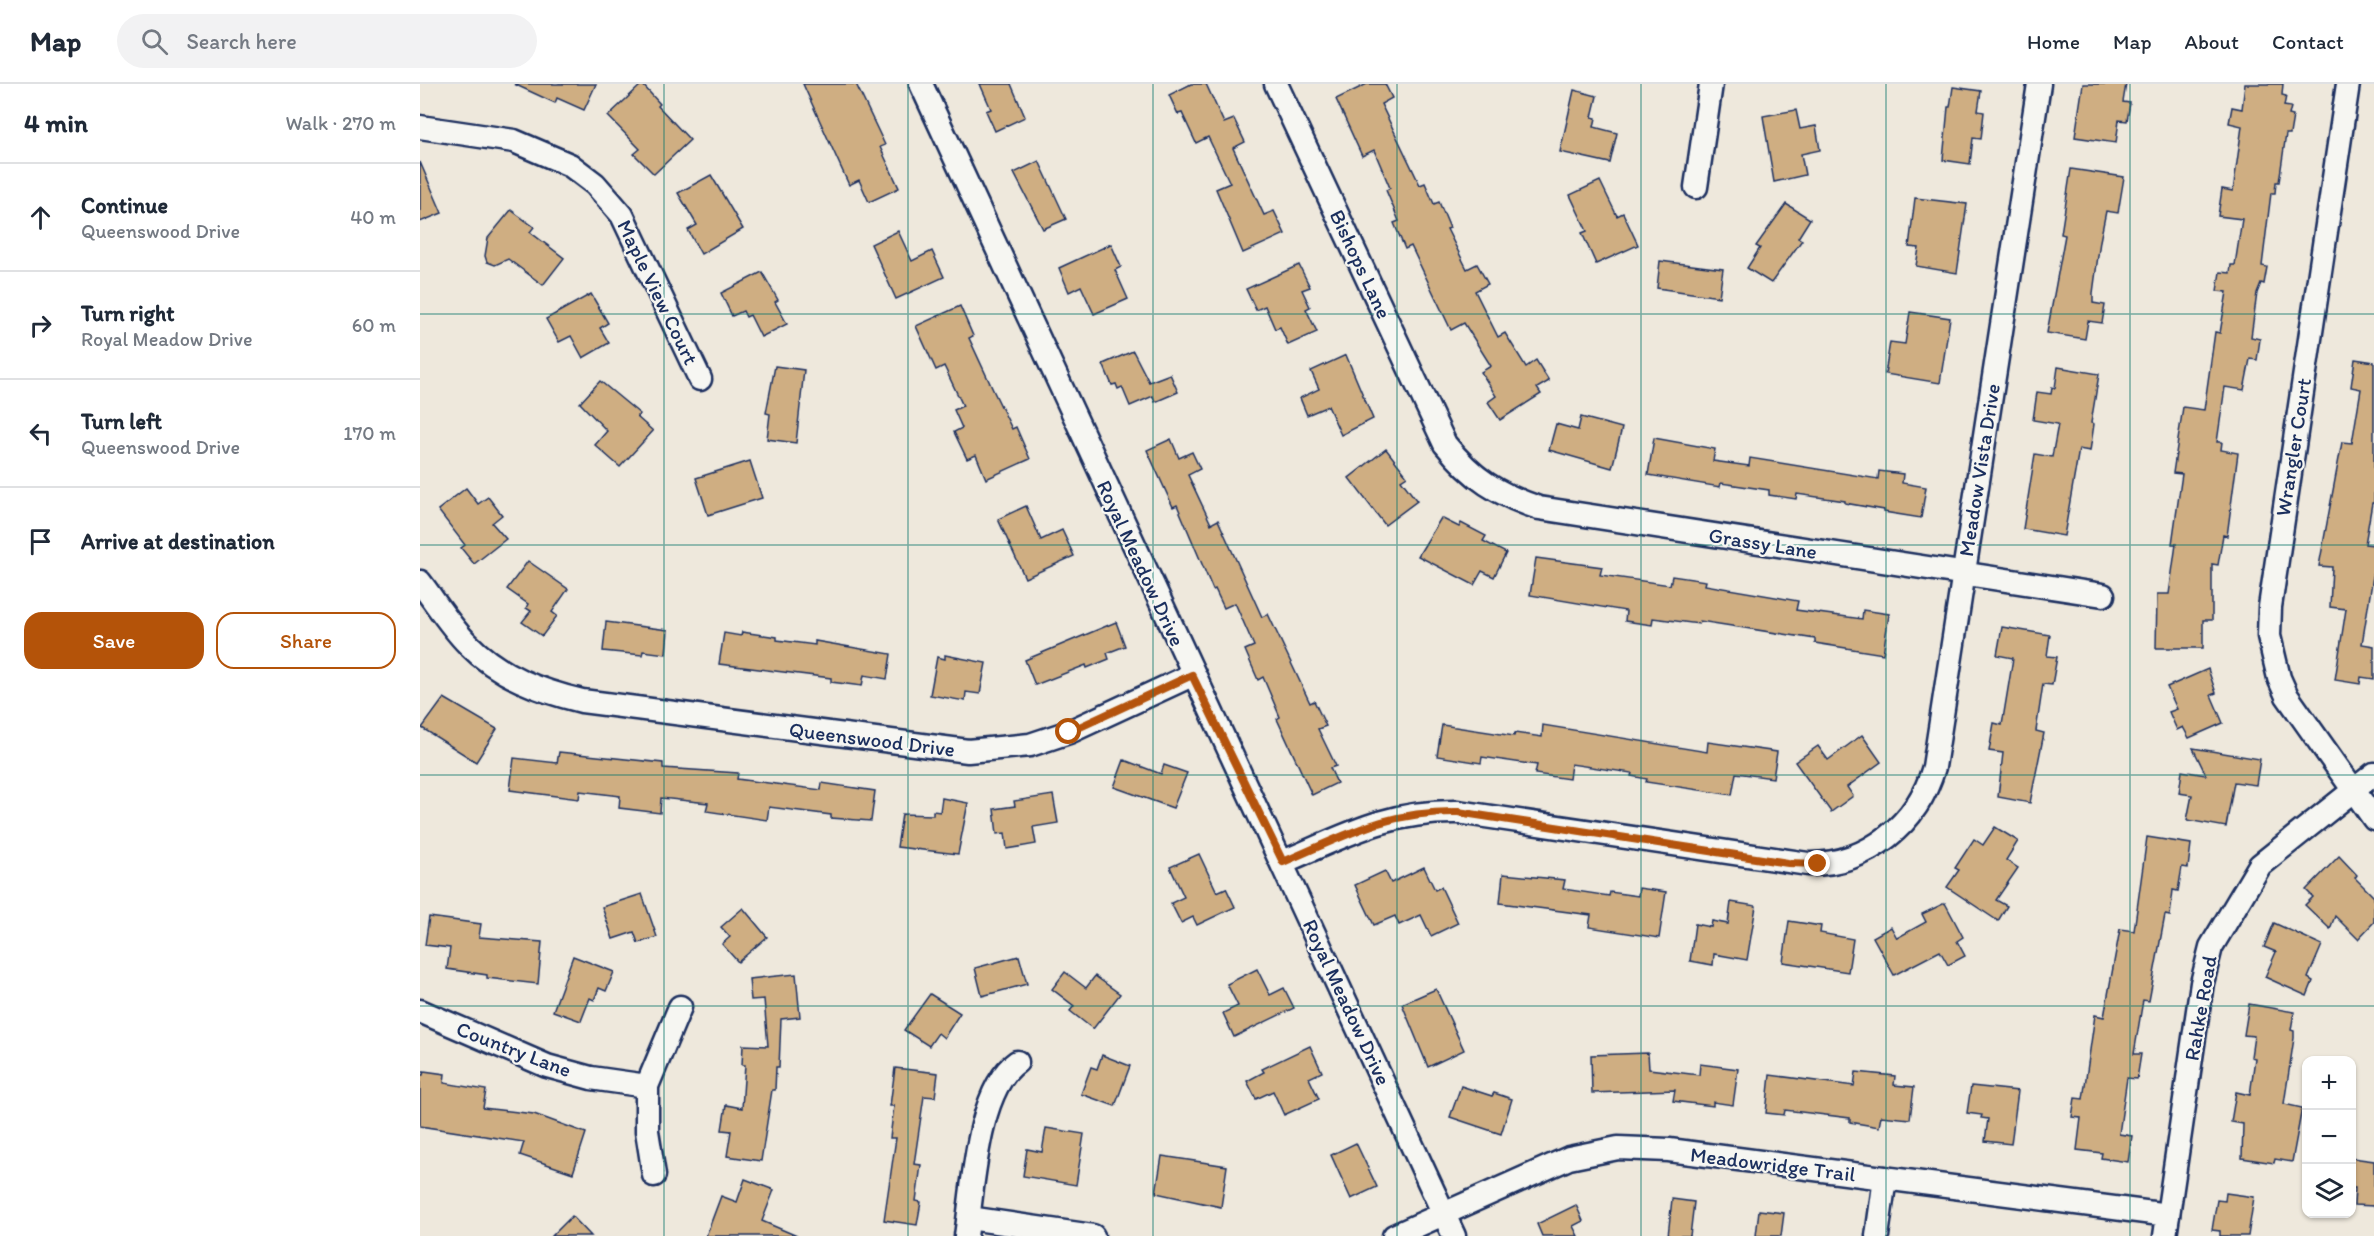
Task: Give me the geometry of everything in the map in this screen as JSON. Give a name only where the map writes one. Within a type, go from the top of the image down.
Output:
[{"type":"street","name":"Royal Meadow Drive","points":[[921,84],[1192,675],[1283,862],[1454,1236]]},
{"type":"street","name":"Bishops Lane","points":[[1276,84],[1445,444]]},
{"type":"street","points":[[1696,187],[1711,84]]},
{"type":"street","name":"Meadow Vista Drive","points":[[1283,862],[1375,822],[1427,812],[1458,812],[1808,864],[1848,858],[1884,840],[1913,812],[1931,776],[2039,84]]},
{"type":"street","name":"Wrangler Court","points":[[2348,84],[2277,551],[2269,636],[2279,678],[2287,696],[2374,819]]},
{"type":"street","name":"Maple View Court","points":[[420,127],[514,141],[570,165],[595,184],[622,215],[700,379]]},
{"type":"street","name":"Grassy Lane","points":[[1445,444],[1464,467],[1485,485],[1511,499],[1539,508],[2103,594]]},
{"type":"street","name":"Queenswood Drive","points":[[420,582],[468,644],[494,667],[540,691],[582,701],[968,751],[1030,745],[1069,732],[1192,675]]},
{"type":"street","name":"Rahke Road","points":[[2167,1225],[2202,982],[2211,947],[2260,865],[2374,774]]},
{"type":"street","points":[[654,1175],[646,1131],[646,1086],[680,1007]]},
{"type":"street","name":"Country Lane","points":[[420,1011],[547,1066],[591,1078],[646,1086]]},
{"type":"street","points":[[1017,1062],[997,1083],[986,1110],[967,1227],[1093,1236]]},
{"type":"street","name":"Meadowridge Trail","points":[[1394,1236],[1569,1158],[1618,1148],[1668,1150],[1885,1178],[2167,1225]]},
{"type":"street","points":[[1877,1236],[1885,1178]]},
{"type":"building","points":[[514,84],[596,84],[584,110],[557,98],[555,103]]},
{"type":"building","points":[[642,84],[660,104],[658,106],[690,140],[654,174],[634,154],[640,149],[608,116]]},
{"type":"building","points":[[803,84],[856,84],[885,145],[880,147],[899,188],[869,202],[859,180],[849,185]]},
{"type":"building","points":[[980,84],[1011,84],[1025,117],[995,131],[986,111],[991,109]]},
{"type":"building","points":[[1191,84],[1206,84],[1224,123],[1234,119],[1245,142],[1233,148],[1264,215],[1274,211],[1285,234],[1243,253],[1216,189],[1230,183],[1208,137],[1196,143],[1182,113],[1178,114],[1169,95]]},
{"type":"building","points":[[1367,84],[1385,84],[1392,98],[1381,104],[1420,185],[1425,183],[1434,204],[1439,202],[1450,228],[1447,229],[1467,269],[1477,264],[1488,284],[1475,291],[1498,337],[1505,333],[1526,367],[1536,360],[1549,381],[1537,388],[1541,394],[1500,420],[1488,402],[1496,396],[1481,372],[1491,366],[1464,323],[1451,330],[1411,246],[1405,249],[1394,223],[1399,221],[1386,190],[1390,188],[1374,150],[1362,156],[1336,99]]},
{"type":"building","points":[[2083,84],[2126,84],[2123,102],[2130,103],[2127,121],[2119,120],[2116,143],[2075,137]]},
{"type":"building","points":[[2245,84],[2283,84],[2282,95],[2286,96],[2284,106],[2291,107],[2289,115],[2293,116],[2290,134],[2286,134],[2279,182],[2276,182],[2275,193],[2271,193],[2262,266],[2267,267],[2264,284],[2261,283],[2257,293],[2251,337],[2260,339],[2257,360],[2250,359],[2244,390],[2225,387],[2217,442],[2222,442],[2221,450],[2238,453],[2227,536],[2223,535],[2218,565],[2212,564],[2212,620],[2203,620],[2203,648],[2156,648],[2157,594],[2169,594],[2176,544],[2172,544],[2182,474],[2173,473],[2183,407],[2204,410],[2215,332],[2220,333],[2227,292],[2217,291],[2220,272],[2230,273],[2231,265],[2235,265],[2242,219],[2218,216],[2222,189],[2233,191],[2242,126],[2229,123],[2232,107],[2242,109]]},
{"type":"building","points":[[1953,87],[1981,91],[1978,111],[1984,112],[1981,139],[1973,138],[1970,164],[1943,160],[1948,107],[1950,107]]},
{"type":"building","points":[[1574,90],[1597,96],[1592,117],[1596,118],[1594,127],[1617,133],[1610,163],[1560,152]]},
{"type":"building","points":[[1796,110],[1800,129],[1816,126],[1820,150],[1801,154],[1805,175],[1774,182],[1763,116]]},
{"type":"building","points":[[1039,161],[1066,219],[1043,229],[1014,173]]},
{"type":"building","points":[[420,162],[442,213],[420,222]]},
{"type":"building","points":[[2071,169],[2124,177],[2118,213],[2106,211],[2100,241],[2093,303],[2105,305],[2102,323],[2088,321],[2085,339],[2047,333],[2065,235],[2061,234]]},
{"type":"building","points":[[711,175],[743,229],[701,254],[688,230],[697,225],[678,193]]},
{"type":"building","points":[[1600,181],[1617,216],[1623,213],[1638,245],[1596,264],[1582,233],[1587,231],[1570,195]]},
{"type":"building","points":[[1915,198],[1967,204],[1957,273],[1916,266],[1919,248],[1909,247]]},
{"type":"building","points":[[1786,204],[1810,219],[1798,238],[1802,240],[1771,283],[1747,268],[1760,248],[1756,246]]},
{"type":"building","points":[[511,210],[534,227],[530,232],[564,258],[543,285],[508,259],[495,265],[487,262],[485,256],[488,238]]},
{"type":"building","points":[[898,231],[912,261],[932,251],[944,277],[896,299],[871,244]]},
{"type":"building","points":[[1111,244],[1121,267],[1115,270],[1128,299],[1094,314],[1081,286],[1069,292],[1059,268]]},
{"type":"building","points":[[1660,261],[1723,269],[1719,297],[1657,288]]},
{"type":"building","points":[[1299,265],[1310,287],[1302,290],[1310,307],[1306,309],[1317,332],[1288,345],[1280,327],[1275,329],[1265,306],[1256,310],[1246,289]]},
{"type":"building","points":[[762,272],[778,300],[775,302],[787,324],[761,337],[750,315],[746,317],[743,311],[732,316],[721,293]]},
{"type":"building","points":[[591,294],[608,323],[600,328],[609,343],[583,358],[571,336],[559,342],[546,319]]},
{"type":"building","points":[[960,306],[973,336],[969,338],[1012,429],[1016,427],[1030,459],[986,479],[976,455],[967,459],[954,432],[962,428],[954,410],[963,406],[944,366],[936,370],[916,326]]},
{"type":"building","points":[[1910,312],[1950,318],[1940,383],[1885,374],[1890,342],[1905,344]]},
{"type":"building","points":[[1133,351],[1149,382],[1170,374],[1178,392],[1155,402],[1153,396],[1130,406],[1122,387],[1118,389],[1116,384],[1112,385],[1103,364]]},
{"type":"building","points":[[1346,355],[1373,419],[1341,435],[1328,406],[1307,415],[1300,398],[1319,389],[1311,371]]},
{"type":"building","points":[[2355,359],[2374,362],[2374,503],[2372,503],[2365,544],[2374,545],[2374,570],[2362,644],[2374,646],[2374,679],[2361,677],[2360,684],[2335,680],[2346,609],[2330,607],[2332,567],[2319,566],[2342,442],[2352,443],[2361,389],[2351,387]]},
{"type":"building","points":[[775,366],[804,370],[796,443],[767,439],[770,414],[766,413]]},
{"type":"building","points":[[2058,367],[2099,374],[2091,423],[2094,424],[2090,451],[2079,449],[2064,536],[2023,529],[2035,454],[2052,457],[2058,424],[2033,420],[2037,392],[2051,394],[2052,387],[2055,388]]},
{"type":"building","points":[[600,381],[640,414],[637,417],[653,431],[620,467],[595,445],[607,431],[580,403]]},
{"type":"building","points":[[1581,417],[1622,428],[1612,468],[1549,450],[1556,424],[1578,430]]},
{"type":"building","points":[[1654,438],[1715,449],[1713,461],[1749,466],[1750,458],[1878,479],[1879,471],[1903,474],[1902,483],[1926,487],[1921,518],[1884,512],[1884,510],[1845,503],[1845,501],[1797,494],[1796,499],[1769,495],[1769,490],[1721,483],[1720,487],[1648,475]]},
{"type":"building","points":[[1171,439],[1179,458],[1192,452],[1200,469],[1188,475],[1211,524],[1218,520],[1262,617],[1268,614],[1310,703],[1314,701],[1326,726],[1318,729],[1336,766],[1330,768],[1337,783],[1312,795],[1277,719],[1280,717],[1263,677],[1258,680],[1245,650],[1254,646],[1235,603],[1224,608],[1215,589],[1213,590],[1177,505],[1173,507],[1147,450]]},
{"type":"building","points":[[1386,449],[1407,476],[1401,480],[1417,501],[1385,525],[1349,478]]},
{"type":"building","points":[[750,461],[762,498],[708,515],[696,478]]},
{"type":"building","points":[[466,488],[478,504],[488,497],[502,515],[492,523],[506,539],[474,564],[461,548],[465,545],[438,510]]},
{"type":"building","points":[[1026,506],[1041,540],[1062,530],[1074,556],[1025,578],[998,519]]},
{"type":"building","points":[[1441,518],[1459,527],[1461,523],[1486,536],[1483,541],[1506,553],[1494,577],[1482,571],[1474,585],[1418,556]]},
{"type":"building","points":[[1536,558],[1602,567],[1600,575],[1670,585],[1672,576],[1706,581],[1705,585],[1798,601],[1796,610],[1862,619],[1863,610],[1889,614],[1883,654],[1815,643],[1815,639],[1700,621],[1699,624],[1653,618],[1652,625],[1625,621],[1626,611],[1530,595]]},
{"type":"building","points":[[528,561],[568,589],[552,612],[557,616],[542,636],[522,622],[531,611],[526,608],[528,604],[507,589]]},
{"type":"building","points":[[606,622],[668,630],[666,654],[643,651],[642,655],[603,651]]},
{"type":"building","points":[[1116,622],[1125,646],[1107,653],[1109,659],[1087,668],[1086,665],[1035,685],[1025,660]]},
{"type":"building","points":[[2002,627],[2050,635],[2047,656],[2057,657],[2052,685],[2043,684],[2036,731],[2044,733],[2030,803],[1998,797],[2003,753],[1989,751],[1994,723],[2002,725],[2013,658],[1997,655]]},
{"type":"building","points":[[742,632],[777,637],[777,640],[815,645],[815,641],[891,654],[887,679],[864,675],[862,686],[831,682],[831,678],[719,664],[724,633],[741,636]]},
{"type":"building","points":[[945,655],[986,663],[980,694],[966,692],[965,701],[930,695],[937,657],[945,659]]},
{"type":"building","points":[[2208,669],[2216,693],[2211,695],[2223,723],[2189,738],[2183,727],[2177,730],[2169,712],[2177,709],[2167,687]]},
{"type":"building","points":[[444,698],[497,729],[476,762],[422,728]]},
{"type":"building","points":[[1442,725],[1514,736],[1515,733],[1542,737],[1543,725],[1707,752],[1708,742],[1777,752],[1773,778],[1736,773],[1732,795],[1646,782],[1647,779],[1631,776],[1632,773],[1571,764],[1569,779],[1535,774],[1537,765],[1482,757],[1481,763],[1437,756]]},
{"type":"building","points":[[1862,735],[1881,762],[1847,787],[1853,796],[1831,812],[1795,762],[1818,746],[1828,760]]},
{"type":"building","points":[[2193,748],[2260,759],[2256,785],[2234,782],[2226,827],[2187,820],[2192,795],[2179,793],[2182,771],[2206,775]]},
{"type":"building","points":[[559,752],[663,763],[663,768],[738,773],[737,779],[821,790],[822,783],[875,791],[871,821],[831,818],[831,815],[769,807],[767,820],[706,811],[708,803],[661,798],[660,813],[619,808],[620,796],[580,791],[579,799],[510,790],[514,758],[557,763]]},
{"type":"building","points":[[1124,760],[1161,774],[1164,765],[1187,773],[1173,808],[1114,787]]},
{"type":"building","points":[[1053,795],[1058,823],[1033,827],[1036,844],[1007,849],[1005,833],[997,834],[994,809],[1015,806],[1014,801]]},
{"type":"building","points":[[942,798],[968,803],[958,854],[897,847],[902,814],[933,815],[933,811],[940,812]]},
{"type":"building","points":[[1995,827],[2018,841],[2006,860],[2018,868],[1996,900],[2007,906],[1998,921],[1947,887],[1959,870],[1955,868],[1974,839],[1983,845]]},
{"type":"building","points":[[2147,837],[2191,844],[2188,868],[2182,867],[2178,891],[2173,890],[2170,916],[2165,915],[2149,1001],[2143,1000],[2134,1054],[2141,1054],[2137,1079],[2127,1078],[2119,1134],[2132,1136],[2128,1162],[2101,1158],[2102,1153],[2077,1150],[2081,1118],[2072,1117],[2075,1098],[2083,1099],[2095,1015],[2104,1017],[2120,929],[2134,931]]},
{"type":"building","points":[[1199,854],[1217,892],[1226,888],[1235,907],[1197,925],[1193,917],[1181,923],[1171,903],[1184,897],[1170,867]]},
{"type":"building","points":[[2339,856],[2357,875],[2355,878],[2374,897],[2374,922],[2358,939],[2335,916],[2330,929],[2305,905],[2313,897],[2306,890]]},
{"type":"building","points":[[1424,867],[1435,890],[1441,887],[1458,923],[1431,936],[1421,915],[1399,925],[1395,916],[1374,925],[1355,885],[1385,871],[1391,883]]},
{"type":"building","points":[[1503,874],[1565,880],[1563,889],[1609,896],[1610,892],[1638,896],[1639,888],[1666,892],[1659,938],[1589,927],[1591,915],[1500,903]]},
{"type":"building","points":[[642,894],[657,937],[638,943],[634,932],[613,939],[602,907]]},
{"type":"building","points":[[1731,902],[1756,906],[1747,960],[1714,954],[1713,965],[1690,961],[1695,924],[1711,927],[1712,921],[1728,924]]},
{"type":"building","points":[[1945,903],[1963,937],[1957,941],[1965,956],[1948,965],[1940,951],[1894,975],[1873,937],[1891,927],[1897,938],[1926,922],[1922,914]]},
{"type":"building","points":[[743,908],[767,937],[738,962],[722,944],[730,937],[721,927]]},
{"type":"building","points":[[429,917],[481,924],[479,937],[542,942],[538,984],[487,978],[487,975],[447,969],[450,948],[425,945]]},
{"type":"building","points":[[1789,921],[1821,926],[1820,933],[1853,939],[1848,972],[1783,962]]},
{"type":"building","points":[[2274,923],[2322,945],[2308,978],[2313,981],[2307,996],[2265,977],[2276,952],[2264,947]]},
{"type":"building","points":[[573,956],[614,972],[606,991],[599,988],[594,1000],[590,998],[581,1021],[553,1011]]},
{"type":"building","points":[[1019,956],[1027,984],[982,996],[975,968]]},
{"type":"building","points":[[1257,969],[1270,995],[1284,988],[1294,1008],[1234,1037],[1223,1013],[1238,1006],[1227,984]]},
{"type":"building","points":[[1065,972],[1086,988],[1095,976],[1120,994],[1093,1029],[1070,1011],[1074,1006],[1052,989]]},
{"type":"building","points":[[796,974],[800,1017],[781,1019],[779,1067],[776,1067],[775,1090],[772,1090],[761,1161],[727,1156],[731,1131],[722,1130],[726,1105],[742,1108],[745,1065],[742,1065],[743,1045],[768,1046],[764,999],[751,1000],[749,979]]},
{"type":"building","points":[[1436,989],[1464,1050],[1428,1067],[1402,1004]]},
{"type":"building","points":[[930,994],[960,1013],[944,1038],[938,1033],[929,1046],[904,1030]]},
{"type":"building","points":[[2249,1004],[2294,1012],[2291,1030],[2294,1031],[2294,1038],[2284,1104],[2302,1108],[2292,1162],[2275,1159],[2274,1163],[2242,1158],[2243,1124],[2231,1122],[2236,1092],[2250,1095],[2255,1058],[2251,1057],[2254,1036],[2244,1035]]},
{"type":"building","points":[[1310,1046],[1322,1072],[1309,1078],[1319,1099],[1284,1115],[1273,1091],[1256,1099],[1247,1081],[1264,1072],[1262,1069]]},
{"type":"building","points":[[1648,1053],[1649,1069],[1699,1075],[1700,1064],[1738,1069],[1733,1105],[1713,1102],[1713,1106],[1673,1101],[1675,1090],[1592,1093],[1591,1055]]},
{"type":"building","points":[[1102,1055],[1130,1066],[1115,1106],[1081,1094],[1091,1067],[1097,1069]]},
{"type":"building","points":[[895,1068],[938,1073],[935,1097],[924,1096],[914,1164],[921,1165],[916,1201],[921,1202],[917,1225],[884,1220],[896,1138],[890,1138],[894,1106],[890,1106]]},
{"type":"building","points":[[424,1071],[445,1074],[444,1083],[486,1090],[483,1108],[534,1114],[586,1133],[573,1173],[520,1155],[524,1142],[420,1126],[420,1075],[423,1075]]},
{"type":"building","points":[[1856,1072],[1895,1076],[1894,1085],[1914,1087],[1910,1119],[1881,1116],[1879,1127],[1850,1122],[1850,1118],[1785,1110],[1784,1115],[1766,1113],[1770,1075],[1854,1086]]},
{"type":"building","points":[[1461,1086],[1492,1096],[1494,1093],[1512,1099],[1501,1134],[1450,1117]]},
{"type":"building","points":[[1971,1086],[2018,1091],[2011,1144],[1985,1141],[1988,1119],[1981,1118],[1982,1115],[1967,1113]]},
{"type":"building","points":[[1046,1128],[1084,1134],[1076,1185],[1023,1176],[1027,1149],[1042,1152]]},
{"type":"building","points":[[1356,1143],[1377,1187],[1351,1199],[1331,1155]]},
{"type":"building","points":[[1162,1156],[1227,1166],[1221,1207],[1156,1193]]},
{"type":"building","points":[[2356,1159],[2374,1161],[2374,1206],[2356,1205]]},
{"type":"building","points":[[745,1179],[774,1190],[762,1221],[797,1236],[706,1236],[721,1196],[737,1202]]},
{"type":"building","points":[[2226,1193],[2254,1197],[2248,1236],[2220,1236],[2220,1231],[2212,1230],[2217,1200],[2225,1201]]},
{"type":"building","points":[[1672,1199],[1694,1202],[1690,1236],[1668,1236]]},
{"type":"building","points":[[1576,1205],[1583,1221],[1573,1226],[1578,1236],[1542,1236],[1537,1224]]},
{"type":"building","points":[[1759,1210],[1784,1213],[1781,1236],[1756,1236]]},
{"type":"building","points":[[572,1216],[591,1236],[552,1236]]},
{"type":"route","points":[[1069,732],[1192,675],[1283,862],[1375,822],[1396,816],[1427,812],[1458,812],[1788,863],[1818,864]]}]
